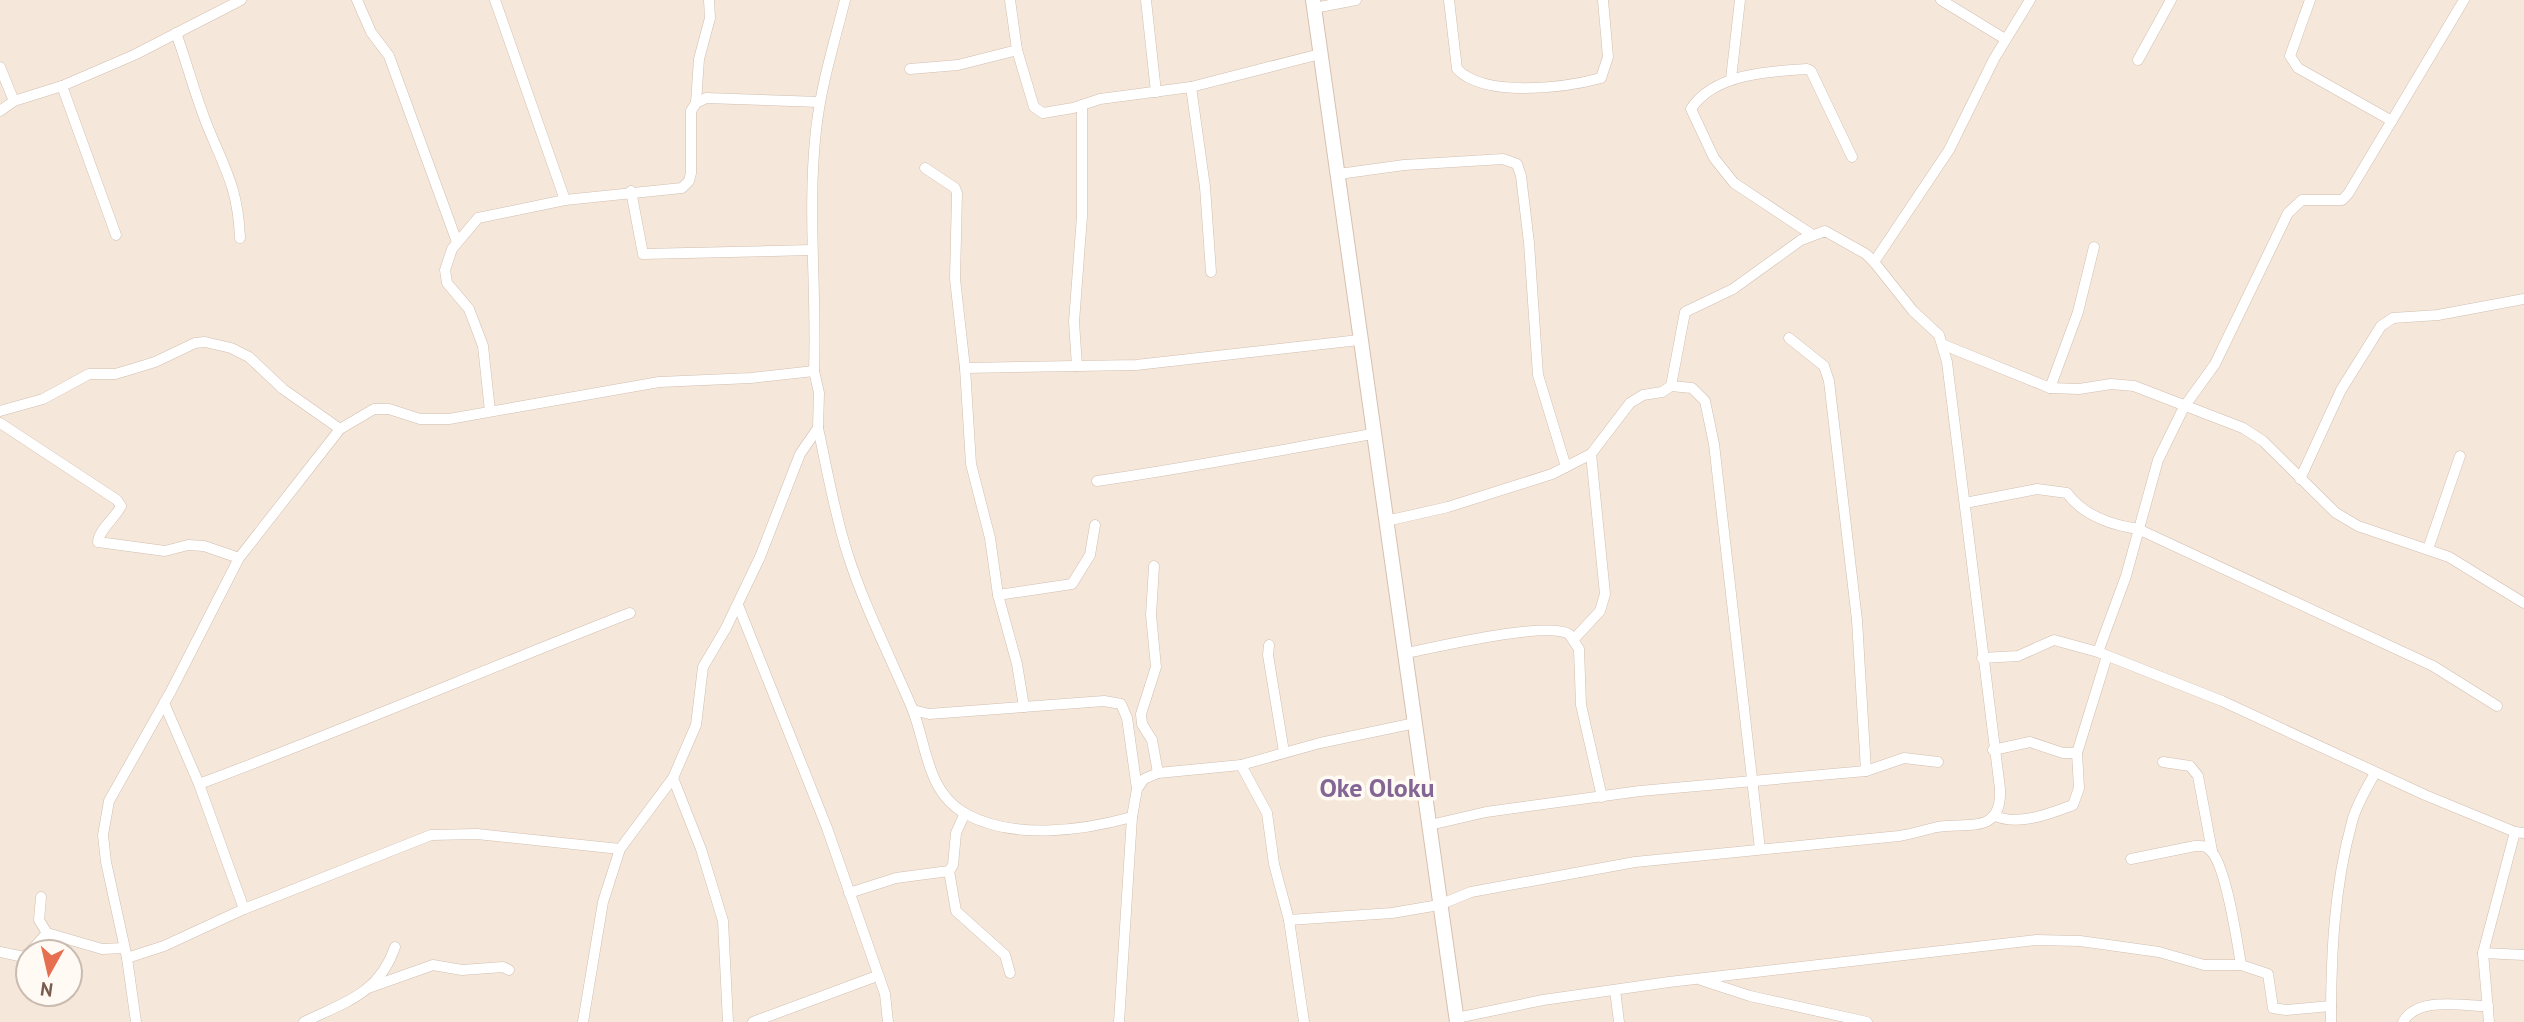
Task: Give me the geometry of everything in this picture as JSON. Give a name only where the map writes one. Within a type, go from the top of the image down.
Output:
[{"type":"street","points":[[0,111],[15,101],[62,86],[176,33],[225,3],[241,0]]},
{"type":"street","points":[[356,0],[371,32],[389,56],[457,242]]},
{"type":"street","points":[[495,0],[565,200]]},
{"type":"street","points":[[490,411],[483,346],[469,309],[447,283],[445,270],[457,242],[478,218],[565,200],[631,191],[682,188],[689,181],[691,111],[696,103],[699,59],[710,18],[709,0]]},
{"type":"street","points":[[845,0],[825,69],[820,102],[812,200],[812,250],[814,371],[819,393],[818,428],[847,551],[912,710],[934,780],[946,797],[965,813],[1009,827],[1031,829],[1107,824],[1132,817]]},
{"type":"street","points":[[1010,0],[1017,50],[1034,107],[1043,113],[1082,106],[1100,99],[1191,87],[1320,54]]},
{"type":"street","points":[[1146,0],[1156,92]]},
{"type":"street","points":[[1356,0],[1313,4],[1339,174],[1372,434],[1407,653],[1438,905],[1457,1020],[1615,990],[1698,978],[2054,939],[2159,952],[2204,965],[2241,965],[2267,974],[2273,1008],[2286,1010],[2331,1006]]},
{"type":"street","points":[[1449,0],[1457,69],[1471,81],[1500,88],[1581,83],[1601,78],[1608,57],[1604,0]]},
{"type":"street","points":[[1731,79],[1740,0]]},
{"type":"street","points":[[1941,0],[2005,39]]},
{"type":"street","points":[[1874,262],[1950,150],[2005,39],[2030,0]]},
{"type":"street","points":[[2138,60],[2171,0]]},
{"type":"street","points":[[2310,0],[2290,56],[2298,68],[2392,121]]},
{"type":"street","points":[[1995,816],[2007,821],[2018,820],[2073,806],[2079,788],[2077,753],[2102,654],[2158,460],[2184,407],[2215,364],[2295,203],[2314,198],[2342,200],[2348,194],[2464,0]]},
{"type":"street","points":[[176,33],[207,125],[231,176],[239,211],[240,238]]},
{"type":"street","points":[[910,69],[958,65],[1017,50]]},
{"type":"street","points":[[0,67],[15,101]]},
{"type":"street","points":[[1811,234],[1734,183],[1714,158],[1697,127],[1691,109],[1696,101],[1731,79],[1793,70],[1811,71],[1852,157]]},
{"type":"street","points":[[62,86],[116,235]]},
{"type":"street","points":[[1191,87],[1205,187],[1211,272]]},
{"type":"street","points":[[696,103],[706,98],[820,102]]},
{"type":"street","points":[[1077,366],[1074,322],[1082,216],[1082,106]]},
{"type":"street","points":[[1339,174],[1404,165],[1503,159],[1517,164],[1521,176],[1529,243],[1538,375],[1566,467]]},
{"type":"street","points":[[925,169],[955,188],[957,193],[955,279],[965,368],[971,464],[990,538],[998,595],[1017,664],[1024,707]]},
{"type":"street","points":[[631,191],[643,254],[812,250]]},
{"type":"street","points":[[1289,920],[1348,918],[1438,905],[1471,892],[1635,862],[1899,836],[1937,827],[1979,824],[1995,816],[2000,803],[1965,503],[1944,345],[1939,335],[1913,311],[1866,254],[1825,231],[1811,234],[1733,289],[1685,312],[1671,386]]},
{"type":"street","points":[[2050,388],[2078,312],[2094,247]]},
{"type":"street","points":[[2300,479],[2341,390],[2381,326],[2393,318],[2438,315],[2524,299]]},
{"type":"street","points":[[1789,338],[1824,366],[1829,381],[1857,620],[1866,771]]},
{"type":"street","points":[[965,368],[1190,361],[1359,340]]},
{"type":"street","points":[[0,411],[43,398],[89,374],[115,374],[155,362],[195,343],[205,342],[249,357],[283,389],[340,429]]},
{"type":"street","points":[[1944,345],[2050,388],[2125,384],[2243,428],[2263,442],[2336,513],[2358,526],[2449,557],[2524,603]]},
{"type":"street","points":[[136,1022],[106,862],[105,822],[116,787],[164,704],[239,558],[340,429],[374,409],[434,420],[659,382],[751,378],[814,371]]},
{"type":"street","points":[[1385,521],[1448,507],[1566,467],[1591,454],[1630,403],[1643,395],[1671,386],[1692,388],[1709,408],[1760,849]]},
{"type":"street","points":[[0,423],[117,500],[121,506],[98,537],[98,542],[165,551],[188,545],[204,546],[239,558]]},
{"type":"street","points":[[583,1022],[603,902],[620,849],[673,778],[696,725],[703,667],[738,605],[777,519],[800,454],[818,428]]},
{"type":"street","points":[[1097,481],[1185,470],[1236,457],[1372,434]]},
{"type":"street","points":[[1574,639],[1600,611],[1605,594],[1591,454]]},
{"type":"street","points":[[2428,549],[2460,456]]},
{"type":"street","points":[[1965,503],[2053,489],[2067,493],[2080,509],[2121,526],[2138,529],[2433,666],[2497,706]]},
{"type":"street","points":[[998,595],[1072,584],[1090,555],[1095,525]]},
{"type":"street","points":[[1154,566],[1152,615],[1156,667],[1141,714],[1142,724],[1152,740],[1157,773]]},
{"type":"street","points":[[738,605],[885,994],[888,1022]]},
{"type":"street","points":[[199,784],[342,731],[456,681],[630,613]]},
{"type":"street","points":[[1407,653],[1520,631],[1564,631],[1574,639],[1579,657],[1581,705],[1602,797]]},
{"type":"street","points":[[1982,658],[2018,656],[2054,640],[2102,654],[2222,701],[2375,773],[2519,832],[2483,953],[2489,1022]]},
{"type":"street","points":[[1269,645],[1268,654],[1284,752]]},
{"type":"street","points":[[912,710],[929,714],[1104,701],[1121,704],[1127,718],[1132,769],[1137,789],[1132,817],[1119,1022]]},
{"type":"street","points":[[164,704],[199,784],[244,909]]},
{"type":"street","points":[[1137,789],[1144,779],[1157,773],[1241,765],[1284,752],[1415,723]]},
{"type":"street","points":[[1993,750],[2031,742],[2063,753],[2077,753]]},
{"type":"street","points":[[1430,825],[1486,812],[1602,797],[1866,771],[1903,758],[1938,762]]},
{"type":"street","points":[[2163,762],[2190,766],[2198,776],[2212,851],[2224,880],[2241,965]]},
{"type":"street","points":[[1241,765],[1267,813],[1274,864],[1289,920],[1304,1022]]},
{"type":"street","points":[[2330,1022],[2330,952],[2352,820],[2375,773]]},
{"type":"street","points":[[673,778],[701,849],[723,921],[728,1022]]},
{"type":"street","points":[[965,813],[956,833],[953,865],[949,871],[956,911],[1005,955],[1010,973]]},
{"type":"street","points":[[41,897],[39,920],[47,933],[125,953],[164,946],[244,909],[431,835],[477,834],[620,849]]},
{"type":"street","points":[[2131,859],[2195,845],[2212,851]]},
{"type":"street","points":[[849,894],[896,878],[949,871]]},
{"type":"street","points":[[42,938],[47,933]]},
{"type":"street","points":[[304,1022],[358,997],[388,969],[395,947]]},
{"type":"street","points":[[2483,953],[2524,955]]},
{"type":"street","points":[[368,988],[433,965],[462,970],[503,967],[509,970]]},
{"type":"street","points":[[753,1022],[765,1021],[877,976]]},
{"type":"street","points":[[1698,978],[1750,996],[1867,1022]]},
{"type":"street","points":[[1615,990],[1619,1022]]},
{"type":"street","points":[[2403,1022],[2408,1012],[2419,1007],[2488,1006]]},
{"type":"shaded area","points":[[0,0],[2524,0],[2524,1022],[0,1022]]},
{"type":"district","name":"Oke Oloku","points":[[1377,788]]}]
